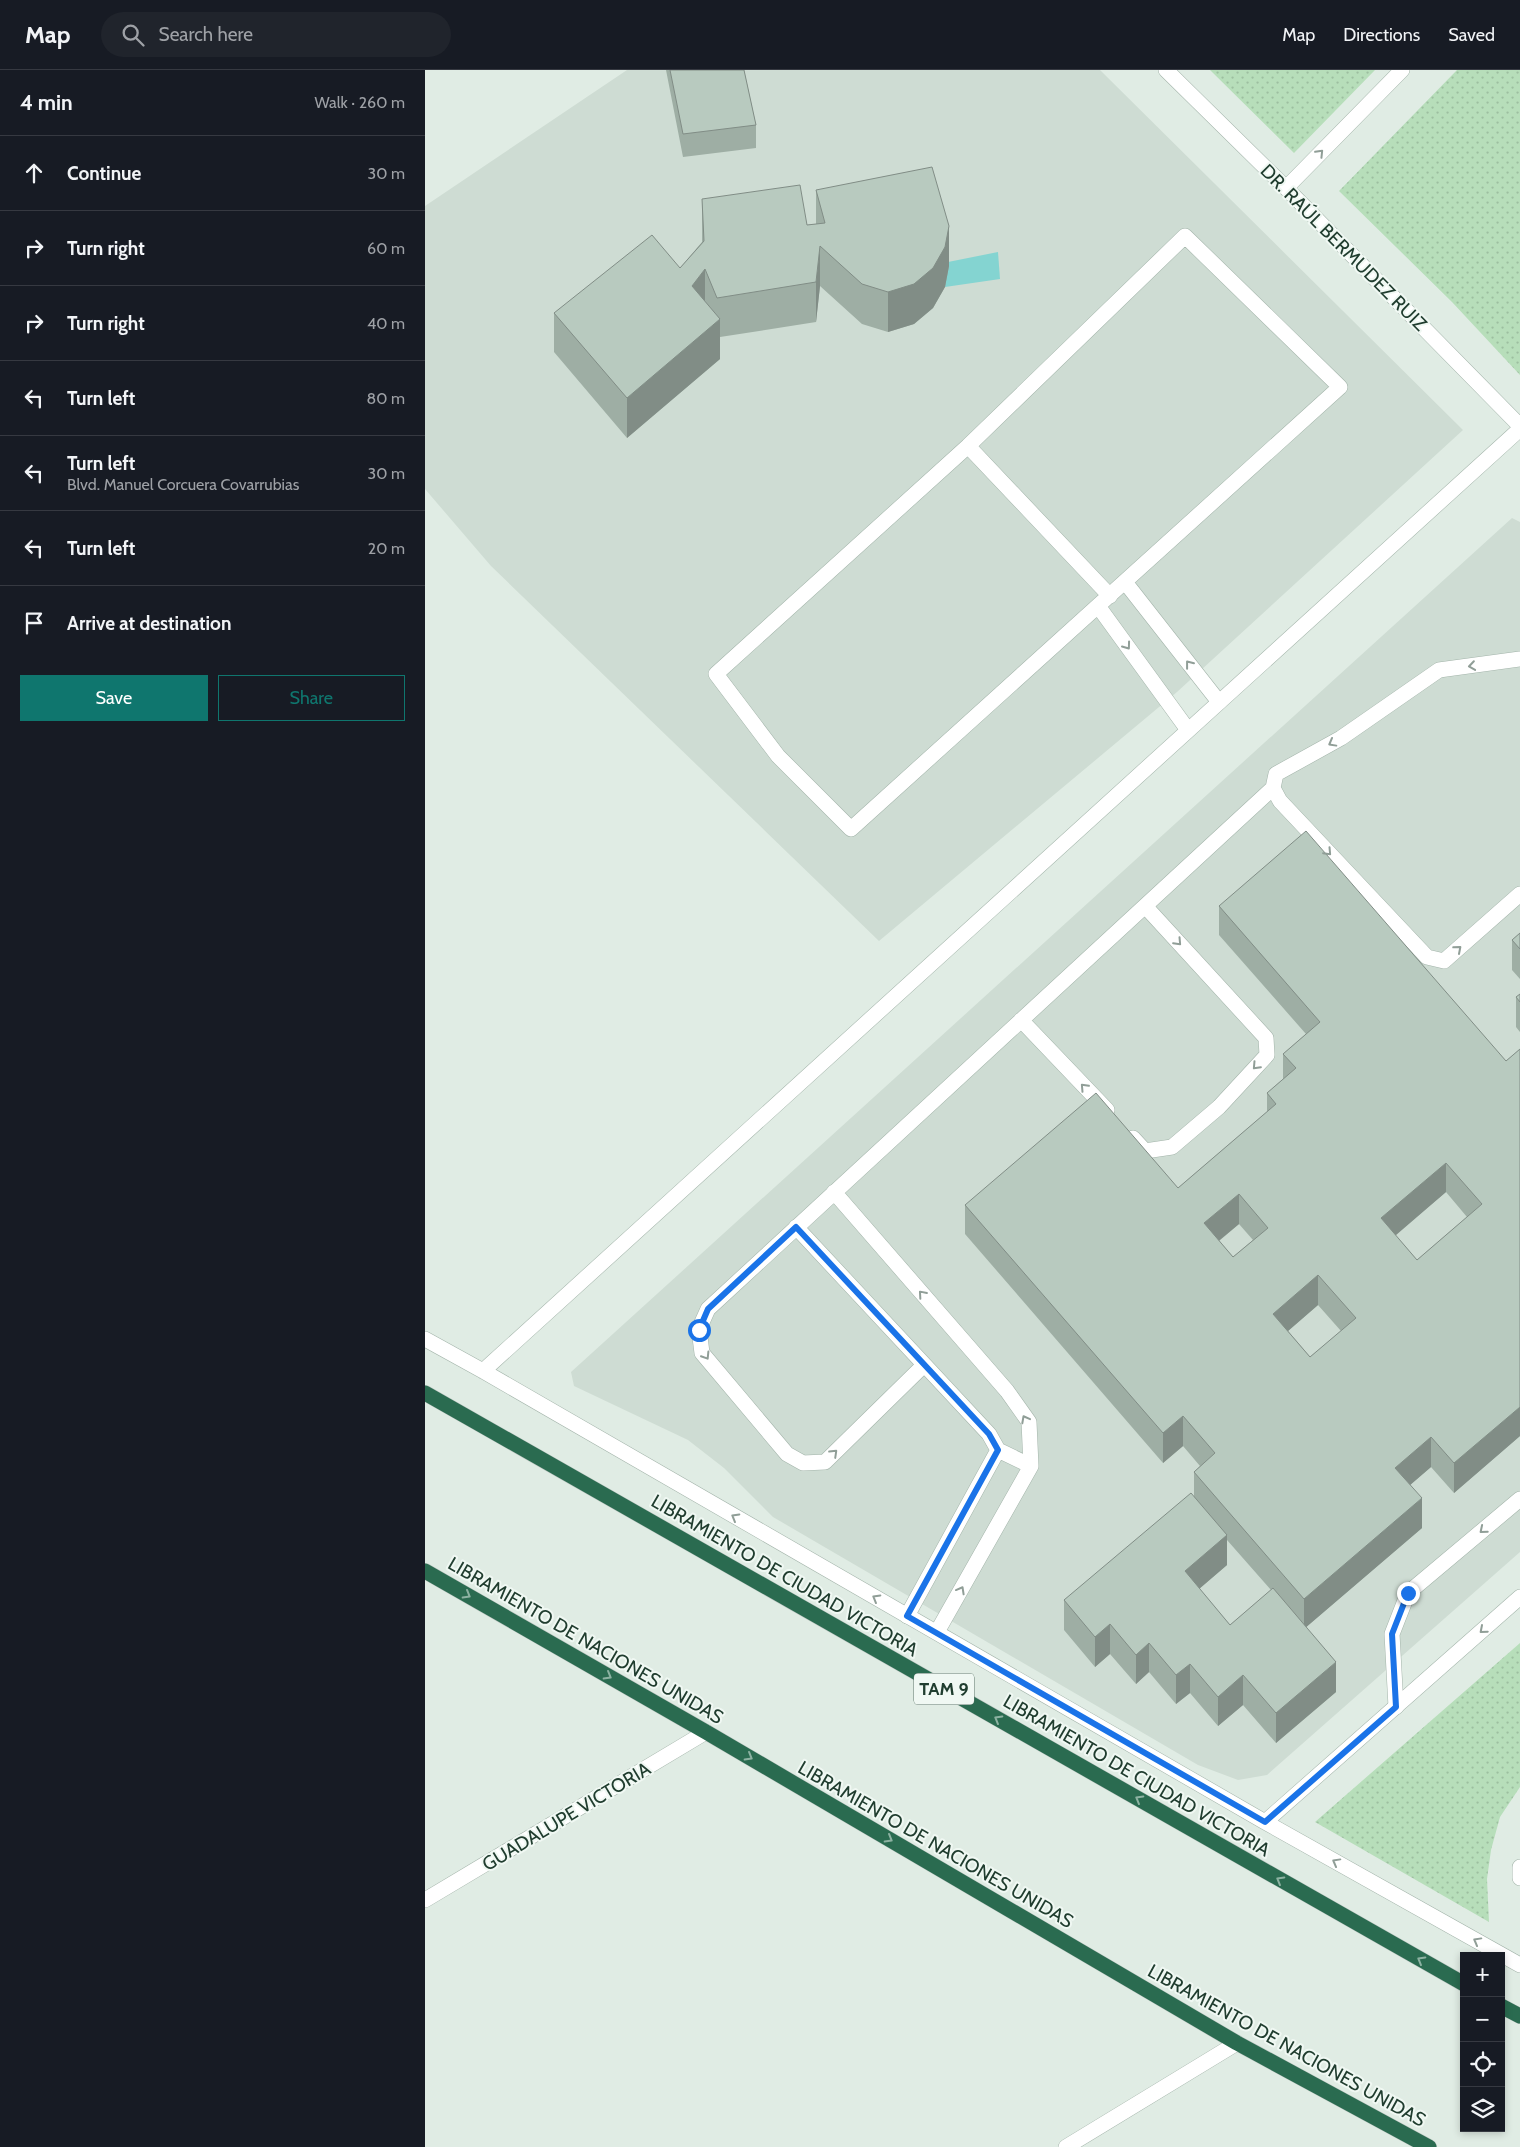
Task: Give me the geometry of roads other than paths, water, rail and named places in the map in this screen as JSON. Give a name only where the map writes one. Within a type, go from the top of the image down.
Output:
[{"type":"highway","name":"LIBRAMIENTO DE CIUDAD VICTORIA","points":[[425,1393],[1460,1982]]},
{"type":"highway","name":"LIBRAMIENTO DE NACIONES UNIDAS","points":[[425,1571],[706,1732],[1237,2043],[1429,2147]]},
{"type":"highway","points":[[1505,2008],[1520,2016]]},
{"type":"street","name":"DR. RAÚL BERMUDEZ RUIZ","points":[[1166,70],[1286,188],[1520,428]]},
{"type":"street","points":[[1286,188],[1402,70]]},
{"type":"street","points":[[1185,236],[1340,387],[851,828],[779,756],[716,674],[968,446],[1185,236]]},
{"type":"street","points":[[483,1371],[1520,428]]},
{"type":"street","points":[[968,446],[1110,596]]},
{"type":"street","points":[[1125,582],[1219,702]]},
{"type":"street","points":[[1098,606],[1188,730]]},
{"type":"street","points":[[924,1365],[825,1462],[803,1463],[787,1454],[702,1353],[699,1330],[708,1309],[1273,788],[1276,774],[1341,738],[1439,670],[1520,659]]},
{"type":"street","points":[[1273,788],[1280,801],[1427,957],[1444,961],[1520,894]]},
{"type":"street","points":[[1021,1020],[1145,1151],[1172,1147],[1219,1107],[1267,1055],[1265,1038],[1145,906]]},
{"type":"street","points":[[834,1192],[1007,1391],[1029,1422],[1031,1466],[937,1632]]},
{"type":"street","points":[[796,1227],[989,1434],[998,1450],[1031,1466]]},
{"type":"street","points":[[425,1340],[483,1371],[1265,1822],[1520,1965]]},
{"type":"street","points":[[907,1616],[998,1450]]},
{"type":"street","points":[[1396,1707],[1392,1634],[1408,1593],[1520,1499]]},
{"type":"street","points":[[1265,1822],[1520,1597]]},
{"type":"street","name":"GUADALUPE VICTORIA","points":[[425,1900],[706,1732]]},
{"type":"street","points":[[1520,1867],[1520,1878]]},
{"type":"street","points":[[1066,2147],[1237,2043]]},
{"type":"water","points":[[998,252],[1000,279],[945,287],[943,263]]}]
